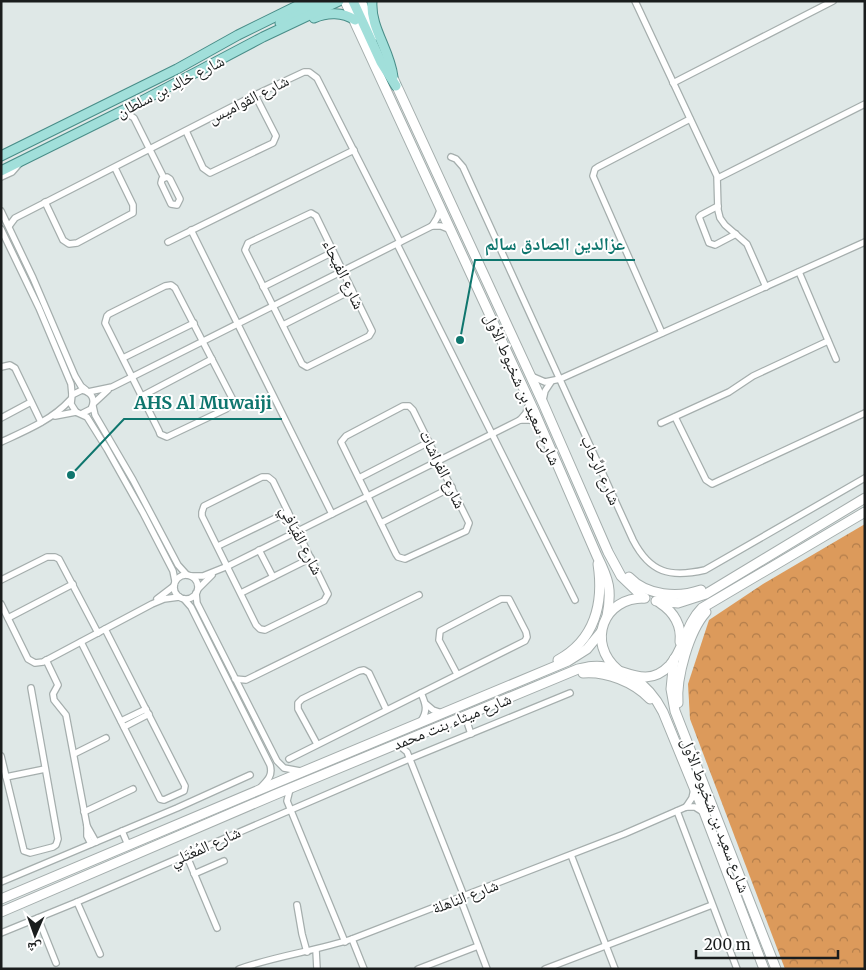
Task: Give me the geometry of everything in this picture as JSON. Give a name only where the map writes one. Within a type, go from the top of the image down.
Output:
[{"type":"main road","points":[[263,38],[274,26],[322,1]]},
{"type":"main road","name":"شارع خالِد بن سلطان","points":[[1,172],[339,1]]},
{"type":"main road","name":"شارع سعيد بن شخبوط الأول","points":[[346,1],[452,230],[606,573],[610,587],[610,602],[607,616]]},
{"type":"main road","points":[[353,1],[381,62],[395,81]]},
{"type":"main road","name":"شارع سعيد بن شخبوط الأول","points":[[361,1],[395,81],[543,402],[608,552],[621,576],[644,598]]},
{"type":"main road","points":[[372,1],[373,17],[388,54],[395,81]]},
{"type":"main road","name":"شارع خالِد بن سلطان","points":[[1,156],[177,69],[238,35],[304,3]]},
{"type":"main road","points":[[263,38],[286,32],[322,15],[343,15],[355,20]]},
{"type":"main road","points":[[32,156],[41,147],[74,129],[76,124],[74,121],[71,121]]},
{"type":"main road","points":[[620,671],[605,655],[602,644],[602,632],[607,616],[622,603],[636,598],[644,598],[672,604],[685,602],[706,594],[865,498]]},
{"type":"main road","name":"شارع ميثاء بنت محمد","points":[[1,912],[290,788],[587,667],[604,667],[639,677],[654,675],[668,667],[674,659],[687,628],[698,612],[707,604],[865,512]]},
{"type":"main road","points":[[608,552],[632,580],[643,587],[665,594],[686,595],[723,584]]},
{"type":"main road","points":[[529,678],[536,671],[570,654],[586,638],[600,599],[601,583],[597,556]]},
{"type":"main road","points":[[679,719],[677,694],[679,676],[695,629],[704,614],[726,593]]},
{"type":"main road","points":[[656,601],[674,615],[680,631],[679,648]]},
{"type":"main road","name":"شارع ميثاء بنت محمد","points":[[1,899],[577,657],[592,645],[602,632]]},
{"type":"main road","name":"شارع سعيد بن شخبوط الأول","points":[[674,659],[671,689],[673,704],[776,969]]},
{"type":"main road","points":[[540,685],[552,684],[575,674],[602,673],[645,694],[667,723]]},
{"type":"main road","name":"شارع سعيد بن شخبوط الأول","points":[[629,675],[648,688],[655,696],[704,812],[764,969]]},
{"type":"street","points":[[635,1],[718,178],[718,206],[722,222],[746,244],[766,287]]},
{"type":"street","points":[[673,83],[833,1]]},
{"type":"street","name":"شارع القواميس","points":[[9,226],[15,218],[45,202],[255,95],[301,73],[309,72],[314,74],[354,150],[398,243],[575,600]]},
{"type":"street","points":[[186,131],[203,168],[210,174],[273,143],[276,136],[255,95]]},
{"type":"street","points":[[134,118],[136,104]]},
{"type":"street","points":[[718,178],[865,104]]},
{"type":"street","points":[[121,112],[134,118],[164,178],[168,178],[180,199],[177,205],[171,204],[161,183],[164,178]]},
{"type":"street","points":[[662,333],[593,176],[595,169],[598,167],[690,119]]},
{"type":"street","points":[[168,242],[354,150]]},
{"type":"street","name":"شارع الرِّحاب","points":[[452,157],[463,167],[639,551],[648,561],[670,574],[694,573],[715,566],[865,478]]},
{"type":"street","points":[[1,177],[15,169],[21,161]]},
{"type":"street","points":[[45,202],[63,240],[69,244],[73,244],[129,217],[133,213],[133,204],[115,168]]},
{"type":"street","points":[[432,226],[441,206]]},
{"type":"street","points":[[718,206],[701,214],[699,218],[710,244],[715,245],[736,234]]},
{"type":"street","name":"شارع الفيحاء","points":[[311,212],[316,216],[343,271],[372,329],[372,333],[309,367],[305,367],[263,287],[246,252],[246,246],[248,242],[311,212]]},
{"type":"street","points":[[3,214],[15,218]]},
{"type":"street","points":[[3,214],[75,376],[81,386],[92,395],[95,415],[133,480],[178,565],[195,580],[197,603],[280,765],[288,770],[302,772]]},
{"type":"street","points":[[48,418],[88,411],[112,387],[132,376],[432,226],[441,226],[452,230]]},
{"type":"street","points":[[1,230],[39,308],[71,384],[73,409],[88,418],[130,489],[173,572],[176,594],[191,607],[270,765],[270,778],[258,790]]},
{"type":"street","points":[[191,230],[332,514]]},
{"type":"street","points":[[531,376],[540,381],[551,382],[560,379],[865,242]]},
{"type":"street","points":[[263,287],[333,252]]},
{"type":"street","points":[[799,272],[836,359]]},
{"type":"street","points":[[168,285],[173,286],[203,341],[232,398],[231,404],[226,409],[167,437],[160,434],[106,326],[107,316],[168,285]]},
{"type":"street","points":[[283,325],[352,290]]},
{"type":"street","points":[[123,358],[194,323]]},
{"type":"street","points":[[662,423],[735,389],[753,376],[828,341]]},
{"type":"street","points":[[142,396],[212,359]]},
{"type":"street","points":[[1,367],[10,365],[14,368],[41,422]]},
{"type":"street","points":[[543,402],[545,391],[551,382]]},
{"type":"street","points":[[1,442],[62,409],[78,391],[112,387]]},
{"type":"street","points":[[1,418],[31,402]]},
{"type":"street","points":[[152,604],[180,576],[199,577],[216,572],[520,420],[526,413],[530,402]]},
{"type":"street","name":"شارع الفراشات","points":[[403,406],[412,408],[438,461],[468,520],[466,531],[406,559],[398,557],[342,444],[342,440],[346,436],[403,406]]},
{"type":"street","points":[[676,417],[706,480],[712,484],[865,413]]},
{"type":"street","points":[[520,420],[530,420],[540,425]]},
{"type":"street","points":[[359,478],[429,442]]},
{"type":"street","name":"شارع الفَيَافِي","points":[[268,477],[273,481],[298,531],[328,591],[328,597],[324,601],[265,630],[258,627],[202,516],[203,508],[259,478],[268,477]]},
{"type":"street","points":[[382,523],[452,487]]},
{"type":"street","points":[[218,546],[288,512]]},
{"type":"street","points":[[259,550],[273,577]]},
{"type":"street","points":[[1,580],[51,556],[59,558],[98,633]]},
{"type":"street","points":[[241,593],[311,558]]},
{"type":"street","points":[[1,604],[28,659],[35,664],[46,664],[81,642],[152,604],[164,599],[191,598],[206,580],[216,572]]},
{"type":"street","points":[[8,618],[72,584]]},
{"type":"street","points":[[240,689],[246,680],[419,595]]},
{"type":"street","points":[[288,759],[519,644],[526,639],[526,632],[511,601],[504,598],[440,631],[438,635],[439,640],[457,674]]},
{"type":"street","points":[[81,642],[160,799],[164,800],[183,792],[185,786],[105,629]]},
{"type":"street","points":[[46,664],[56,687],[53,694],[56,705],[66,713],[84,812],[93,843]]},
{"type":"street","points":[[317,744],[298,709],[298,703],[302,699],[364,670],[368,673],[386,709]]},
{"type":"street","points":[[235,679],[246,680]]},
{"type":"street","points":[[1,756],[24,851],[26,853],[56,846],[58,839],[31,688]]},
{"type":"street","points":[[421,693],[426,704],[433,710],[442,713]]},
{"type":"street","name":"شارع المُعْتَلي","points":[[1,933],[290,809],[570,693]]},
{"type":"street","points":[[420,722],[425,714],[426,704]]},
{"type":"street","points":[[122,724],[147,712]]},
{"type":"street","points":[[470,714],[468,725],[471,734]]},
{"type":"street","points":[[457,719],[468,725]]},
{"type":"street","points":[[74,754],[106,738]]},
{"type":"street","points":[[411,738],[407,745],[409,759],[462,897],[487,969]]},
{"type":"street","points":[[394,745],[407,752]]},
{"type":"street","points":[[6,777],[45,769]]},
{"type":"street","points":[[1,882],[178,808],[250,775]]},
{"type":"street","points":[[290,788],[287,801],[345,942]]},
{"type":"street","points":[[686,807],[692,798],[694,788]]},
{"type":"street","points":[[84,812],[132,789]]},
{"type":"street","points":[[274,795],[287,801]]},
{"type":"street","points":[[173,797],[178,808]]},
{"type":"street","points":[[686,807],[695,807],[704,812]]},
{"type":"street","name":"شارع الناهلة","points":[[239,969],[250,964],[345,942],[571,855],[686,807]]},
{"type":"street","points":[[677,811],[737,969]]},
{"type":"street","points":[[122,831],[128,845]]},
{"type":"street","points":[[41,850],[46,863]]},
{"type":"street","points":[[186,854],[217,928]]},
{"type":"street","points":[[571,855],[615,969]]},
{"type":"street","points":[[194,874],[224,861]]},
{"type":"street","points":[[77,902],[100,954]]},
{"type":"street","points":[[297,905],[307,952]]},
{"type":"street","points":[[545,969],[712,905]]},
{"type":"street","points":[[38,918],[56,963]]},
{"type":"street","points":[[352,939],[364,969]]},
{"type":"street","points":[[418,969],[478,946]]},
{"type":"street","points":[[316,950],[317,969]]},
{"type":"street","points":[[317,960],[321,969]]},
{"type":"green space","points":[[865,524],[865,969],[785,969],[690,719],[688,684],[709,620],[763,584]]},
{"type":"place","name":"عزالدين الصادق سالم","points":[[460,340]]},
{"type":"place","name":"AHS Al Muwaiji","points":[[71,475]]}]
